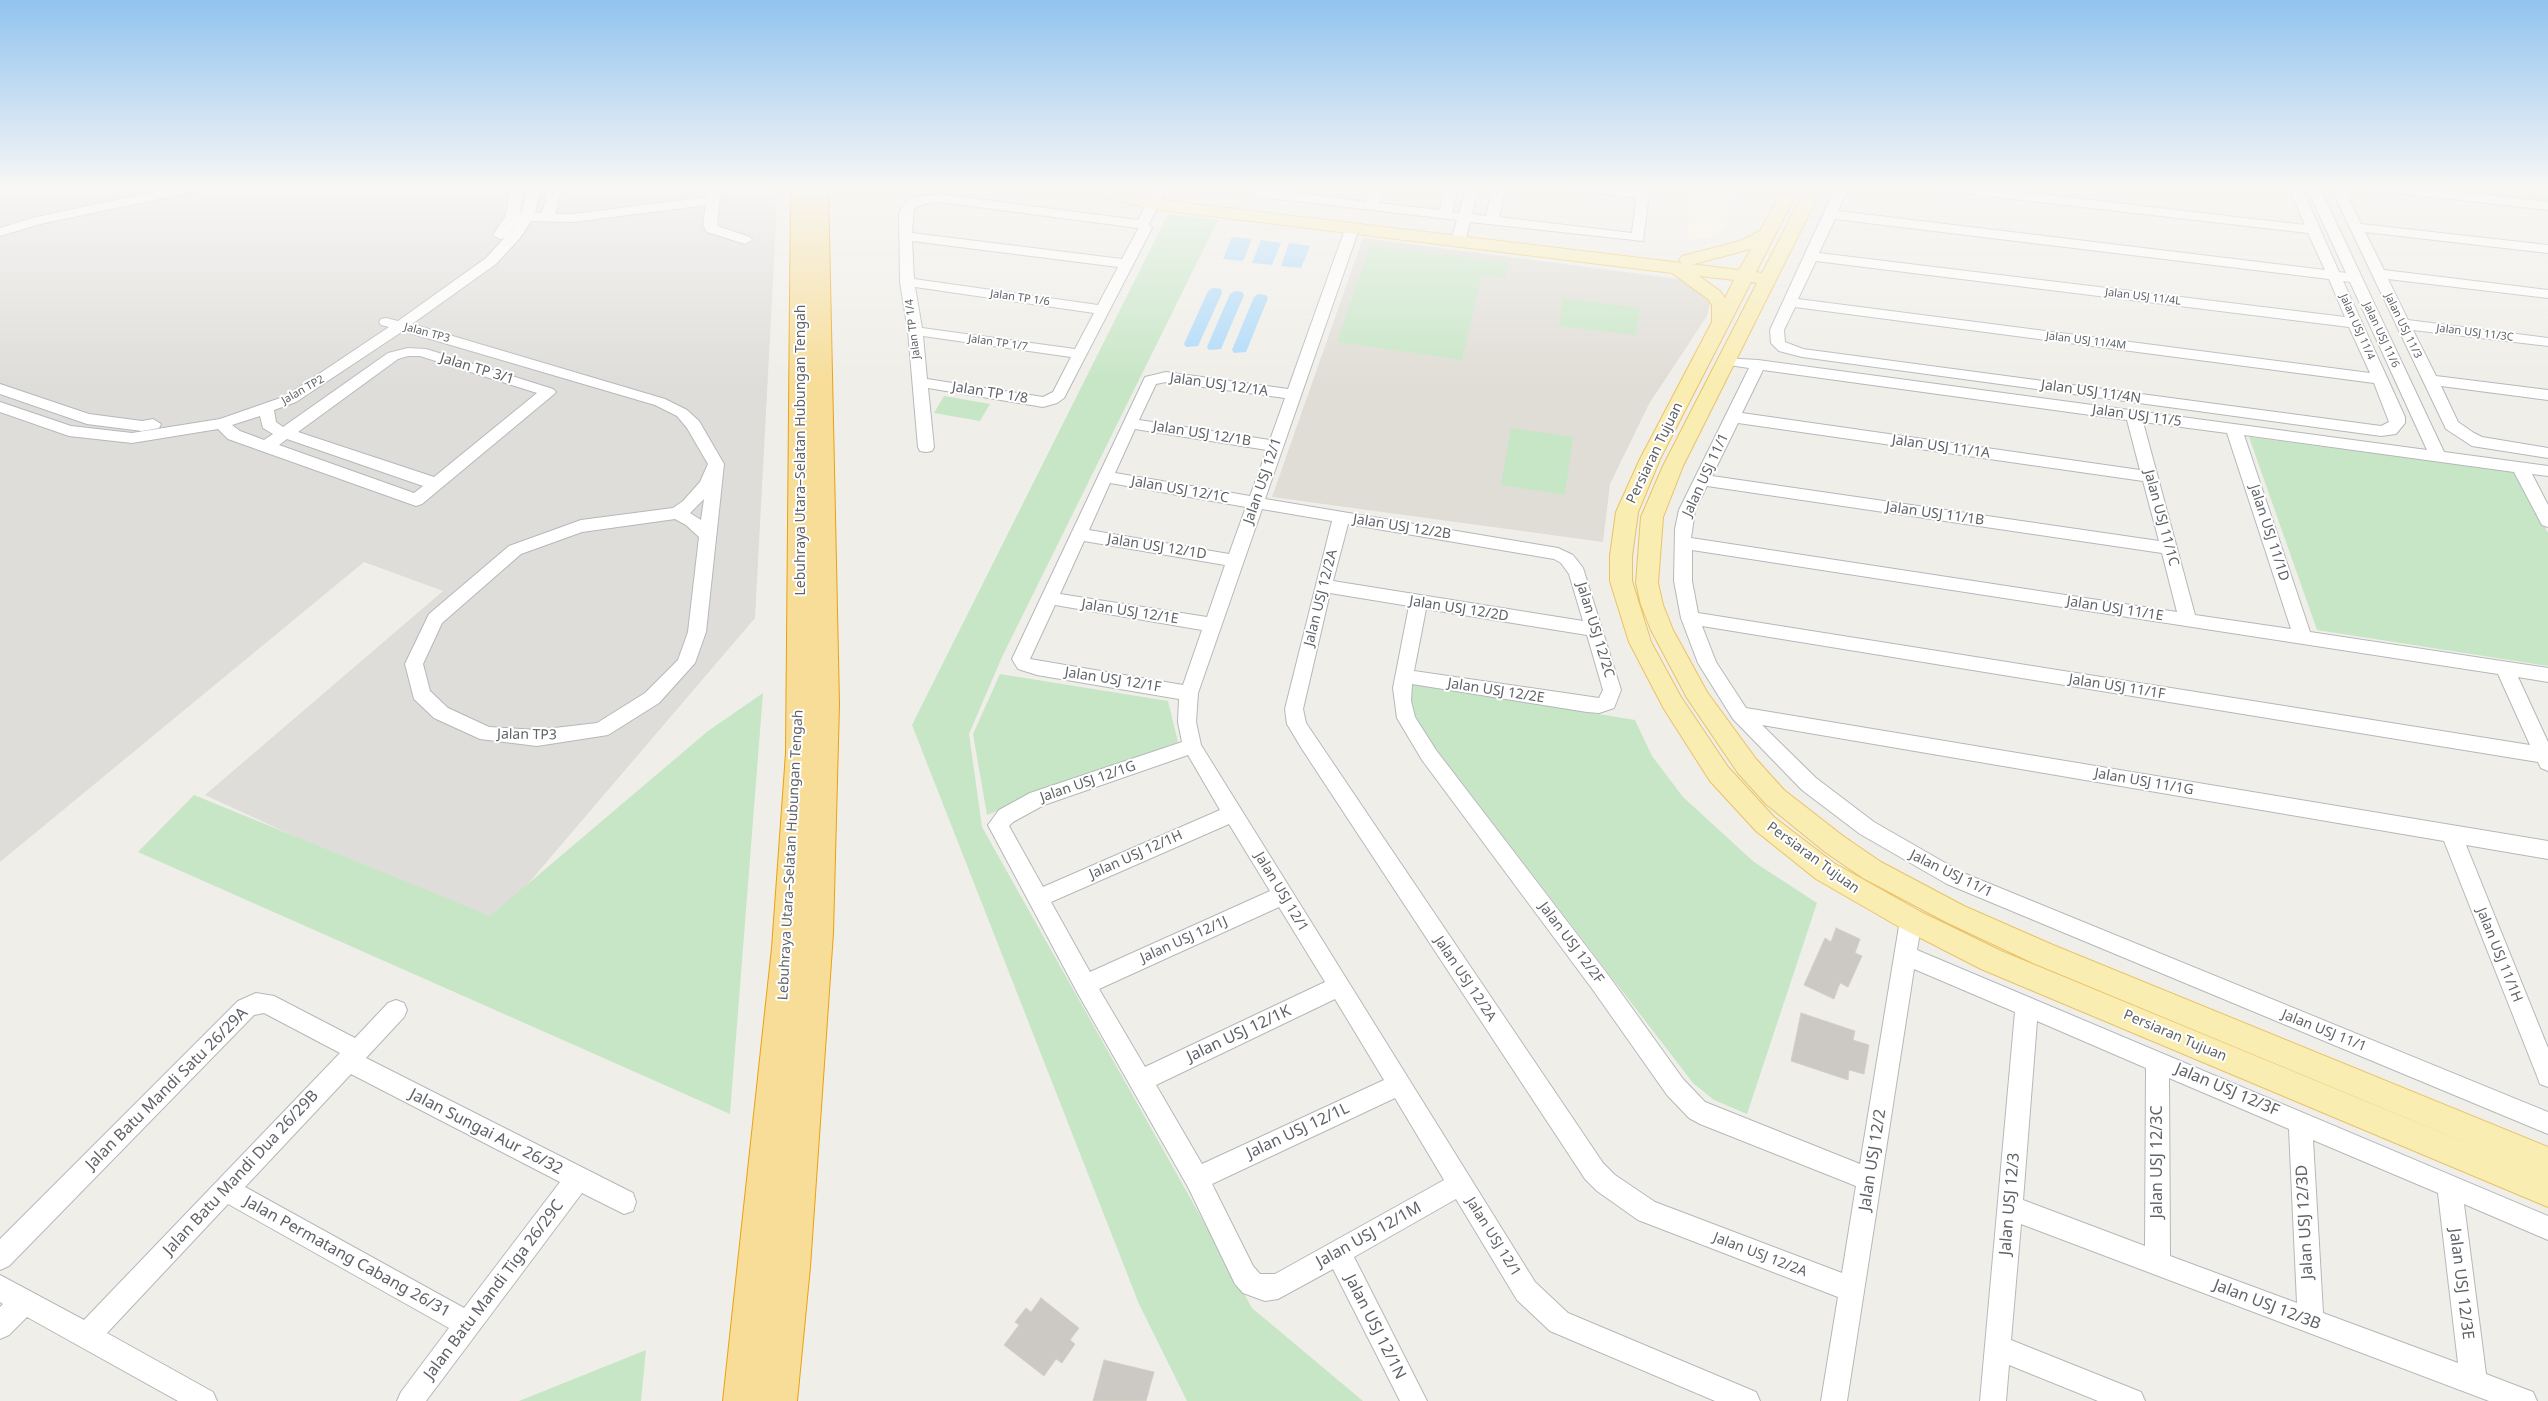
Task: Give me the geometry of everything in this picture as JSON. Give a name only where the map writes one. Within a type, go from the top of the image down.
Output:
[{"type":"highway","name":"Lebuhraya Utara–Selatan Hubungan Tengah","points":[[743,1401],[788,948],[800,753],[800,251]]},
{"type":"highway","name":"Lebuhraya Utara–Selatan Hubungan Tengah","points":[[777,1401],[792,1267],[817,933],[825,714],[820,251]]},
{"type":"main road","points":[[1600,251],[1770,275]]},
{"type":"main road","points":[[1682,264],[1725,251]]},
{"type":"main road","name":"Persiaran Tujuan","points":[[1759,251],[1650,458],[1627,512],[1620,556],[1621,582],[1631,618],[1650,664],[1719,774],[1765,824],[1826,871],[1911,920],[1991,960],[2548,1192]]},
{"type":"main road","name":"Persiaran Tujuan","points":[[1782,251],[1673,466],[1652,517],[1649,536],[1647,583],[1652,605],[1677,660],[1722,732],[1747,766],[1775,797],[1834,844],[1872,870],[1955,914],[2043,954],[2548,1162]]},
{"type":"main road","points":[[1682,264],[1714,295],[1721,305],[1721,324]]},
{"type":"main road","points":[[1650,664],[1653,659],[1659,657],[1677,660]]},
{"type":"street","name":"Jalan TP2","points":[[0,407],[69,431],[104,436],[132,438],[160,435],[223,423],[291,399],[366,351],[396,321],[484,251]]},
{"type":"street","name":"Jalan TP2","points":[[0,389],[96,420],[142,426],[210,415],[252,404],[302,381],[396,321],[446,292],[491,261],[500,251]]},
{"type":"street","name":"Jalan TP 1/4","points":[[905,251],[906,282],[915,331],[926,447]]},
{"type":"street","points":[[1026,251],[1126,264]]},
{"type":"street","points":[[1080,354],[1133,251]]},
{"type":"street","name":"Jalan USJ 12/1","points":[[1341,251],[1294,395],[1189,692],[1187,722],[1192,746],[1526,1291],[1559,1322],[1747,1401]]},
{"type":"street","points":[[1802,353],[1784,348],[1776,337],[1777,330],[1813,251]]},
{"type":"street","points":[[2138,251],[2354,278]]},
{"type":"street","name":"Jalan USJ 11/4","points":[[2324,251],[2380,379],[2397,423],[2390,430],[2381,431]]},
{"type":"street","name":"Jalan USJ 11/6","points":[[2342,251],[2438,456]]},
{"type":"street","name":"Jalan USJ 11/3","points":[[2367,251],[2452,425],[2468,437],[2490,445],[2548,453]]},
{"type":"street","name":"Jalan USJ 11/4L","points":[[1811,256],[2356,323]]},
{"type":"street","points":[[2378,274],[2548,294]]},
{"type":"street","name":"Jalan TP 1/6","points":[[906,282],[1103,310]]},
{"type":"street","points":[[437,334],[427,316],[446,292]]},
{"type":"street","name":"Jalan USJ 11/4M","points":[[1791,302],[2380,379]]},
{"type":"street","name":"Jalan TP3","points":[[396,321],[660,402],[682,413],[693,425],[716,464],[697,632],[686,663],[652,698],[601,730],[537,738],[487,734],[440,713],[421,694],[414,664],[435,619],[515,550],[581,526],[677,513]]},
{"type":"street","name":"Jalan USJ 11/3C","points":[[2402,324],[2548,342]]},
{"type":"street","name":"Jalan TP 1/7","points":[[915,331],[1080,354]]},
{"type":"street","points":[[366,351],[404,336],[437,334]]},
{"type":"street","name":"Jalan TP 3/1","points":[[286,434],[393,356],[408,352],[421,352],[548,392],[436,484]]},
{"type":"street","name":"Jalan USJ 11/4N","points":[[1802,353],[2381,431]]},
{"type":"street","name":"Jalan TP 1/8","points":[[919,382],[1043,402],[1052,400],[1060,395],[1080,354]]},
{"type":"street","name":"Jalan USJ 11/5","points":[[1727,361],[2548,471]]},
{"type":"street","name":"Jalan USJ 11/1","points":[[1758,365],[1687,510],[1683,529],[1683,581],[1690,618],[1707,663],[1724,692],[1740,714],[1809,784],[1867,828],[1954,878],[2548,1123]]},
{"type":"street","name":"Jalan USJ 12/1A","points":[[1129,423],[1147,383],[1154,378],[1166,377],[1294,395]]},
{"type":"street","points":[[2429,380],[2548,395]]},
{"type":"street","points":[[2099,393],[2104,412]]},
{"type":"street","points":[[266,409],[269,424],[286,434],[436,484]]},
{"type":"street","name":"Jalan USJ 11/1C","points":[[2134,416],[2188,620]]},
{"type":"street","name":"Jalan USJ 11/1A","points":[[1733,417],[2150,477]]},
{"type":"street","points":[[223,423],[227,430],[234,435],[416,500],[436,484]]},
{"type":"street","points":[[1048,598],[1129,423]]},
{"type":"street","name":"Jalan USJ 12/1B","points":[[1129,423],[1276,446]]},
{"type":"street","name":"Jalan USJ 11/1D","points":[[2234,429],[2303,638]]},
{"type":"street","points":[[267,446],[286,434]]},
{"type":"street","points":[[708,535],[692,521],[677,513],[689,505],[700,493],[707,484],[716,464]]},
{"type":"street","points":[[2520,467],[2548,521]]},
{"type":"street","name":"Jalan USJ 12/1C","points":[[1104,477],[1256,503]]},
{"type":"street","name":"Jalan USJ 11/1B","points":[[1702,480],[2169,548]]},
{"type":"street","name":"Jalan USJ 12/2B","points":[[1256,503],[1549,551]]},
{"type":"street","name":"Jalan USJ 12/2A","points":[[1342,517],[1323,586],[1294,709],[1297,724],[1594,1171],[1621,1196],[1647,1211],[1852,1290]]},
{"type":"street","name":"Jalan USJ 12/1D","points":[[1078,534],[1235,561]]},
{"type":"street","name":"Jalan USJ 11/1E","points":[[1683,544],[2548,675]]},
{"type":"street","name":"Jalan USJ 12/2C","points":[[1549,551],[1567,559],[1577,572],[1612,690],[1607,703],[1599,706],[1587,706]]},
{"type":"street","name":"Jalan USJ 12/2D","points":[[1323,586],[1418,603],[1595,630]]},
{"type":"street","name":"Jalan USJ 12/1E","points":[[1048,598],[1212,625]]},
{"type":"street","name":"Jalan USJ 12/1F","points":[[1048,598],[1021,659],[1024,664],[1036,668],[1189,692]]},
{"type":"street","name":"Jalan USJ 12/2F","points":[[1418,603],[1404,676],[1402,701],[1406,718],[1416,735],[1601,983],[1675,1087],[1697,1110],[1708,1116],[1870,1180]]},
{"type":"street","name":"Jalan USJ 11/1F","points":[[1690,618],[2546,759]]},
{"type":"street","points":[[2506,669],[2546,759]]},
{"type":"street","name":"Jalan USJ 12/2E","points":[[1404,676],[1587,706]]},
{"type":"street","name":"Jalan USJ 11/1G","points":[[1740,714],[2548,850]]},
{"type":"street","name":"Jalan USJ 12/1G","points":[[1039,898],[998,825],[1006,816],[1037,799],[1192,746]]},
{"type":"street","name":"Jalan USJ 12/1H","points":[[1039,898],[1233,813]]},
{"type":"street","name":"Jalan USJ 11/1H","points":[[2451,833],[2548,1076]]},
{"type":"street","name":"Jalan USJ 12/1J","points":[[1085,985],[1283,895]]},
{"type":"street","points":[[1039,898],[1085,985],[1197,1179],[1244,1275],[1252,1284],[1265,1288],[1278,1286]]},
{"type":"street","name":"Jalan USJ 12/2","points":[[1834,1401],[1911,920]]},
{"type":"street","name":"Jalan USJ 12/3F","points":[[1906,955],[2157,1060],[2548,1228]]},
{"type":"street","name":"Jalan USJ 12/1K","points":[[1140,1081],[1339,986]]},
{"type":"street","name":"Jalan Batu Mandi Satu 26/29A","points":[[0,1257],[246,1008],[256,1003],[266,1004],[353,1056]]},
{"type":"street","name":"Jalan USJ 12/3","points":[[1993,1401],[2027,1006]]},
{"type":"street","name":"Jalan Batu Mandi Dua 26/29B","points":[[88,1336],[396,1010]]},
{"type":"street","name":"Jalan Sungai Aur 26/32","points":[[353,1056],[578,1179],[624,1202]]},
{"type":"street","name":"Jalan USJ 12/3C","points":[[2157,1060],[2158,1264]]},
{"type":"street","name":"Jalan USJ 12/1L","points":[[1197,1179],[1399,1084]]},
{"type":"street","name":"Jalan USJ 12/3D","points":[[2300,1122],[2311,1321]]},
{"type":"street","name":"Jalan Batu Mandi Tiga 26/29C","points":[[410,1401],[578,1179]]},
{"type":"street","name":"Jalan USJ 12/1M","points":[[1278,1286],[1460,1184]]},
{"type":"street","name":"Jalan USJ 12/3E","points":[[2449,1186],[2474,1382]]},
{"type":"street","name":"Jalan Permatang Cabang 26/31","points":[[226,1190],[468,1324]]},
{"type":"street","name":"Jalan USJ 12/3B","points":[[2010,1208],[2524,1401]]},
{"type":"street","name":"Jalan USJ 12/1N","points":[[1338,1251],[1414,1401]]},
{"type":"street","points":[[0,1288],[204,1401]]},
{"type":"street","points":[[0,1326],[23,1302]]},
{"type":"street","points":[[1998,1348],[2132,1401]]},
{"type":"shaded area","points":[[0,251],[775,251],[755,618],[491,927],[205,795],[443,591],[364,562],[0,862]]},
{"type":"shaded area","points":[[1358,251],[1466,251],[1679,279],[1691,284],[1710,303],[1707,316],[1649,404],[1610,484],[1603,542],[1272,497]]},
{"type":"green space","points":[[1149,251],[1202,251],[1002,657],[969,734],[982,827],[1252,1308],[1363,1401],[1187,1401],[1139,1304],[912,725]]},
{"type":"green space","points":[[1368,251],[1414,251],[1508,263],[1505,278],[1481,276],[1462,360],[1337,342]]},
{"type":"green space","points":[[1563,298],[1640,308],[1636,335],[1559,326]]},
{"type":"green space","points":[[944,396],[990,404],[980,421],[934,413]]},
{"type":"green space","points":[[1511,428],[1573,437],[1565,495],[1501,485]]},
{"type":"green space","points":[[2249,437],[2517,472],[2548,533],[2548,666],[2317,630]]},
{"type":"green space","points":[[1000,674],[1168,701],[1178,742],[987,815],[973,734]]},
{"type":"green space","points":[[1411,683],[1635,720],[1652,756],[1683,797],[1754,862],[1817,903],[1747,1114],[1714,1100],[1693,1083],[1426,736],[1413,716],[1410,704]]},
{"type":"green space","points":[[763,693],[730,1114],[138,852],[194,795],[490,916],[708,731]]},
{"type":"green space","points":[[646,1350],[641,1401],[519,1401]]},
{"type":"water","points":[[1226,251],[1247,251],[1243,261],[1223,259]]},
{"type":"water","points":[[1257,251],[1278,251],[1272,265],[1252,263]]},
{"type":"water","points":[[1286,251],[1308,251],[1301,268],[1281,266]]},
{"type":"water","points":[[1213,288],[1221,289],[1222,293],[1198,346],[1186,347],[1184,344],[1208,291]]},
{"type":"water","points":[[1235,291],[1242,292],[1244,295],[1221,349],[1209,350],[1207,347],[1230,294]]},
{"type":"water","points":[[1258,294],[1266,295],[1268,298],[1246,352],[1234,353],[1232,350],[1254,297]]},
{"type":"building","points":[[1836,928],[1860,939],[1855,953],[1862,956],[1848,987],[1840,983],[1834,999],[1804,985],[1825,938],[1831,942]]},
{"type":"building","points":[[1801,1013],[1855,1031],[1853,1040],[1869,1045],[1864,1074],[1849,1070],[1848,1080],[1791,1061]]},
{"type":"building","points":[[1041,1298],[1079,1328],[1070,1340],[1075,1344],[1062,1363],[1056,1359],[1044,1376],[1004,1345],[1019,1325],[1015,1322],[1026,1308],[1031,1312]]},
{"type":"building","points":[[1104,1360],[1154,1372],[1146,1401],[1093,1401]]}]
